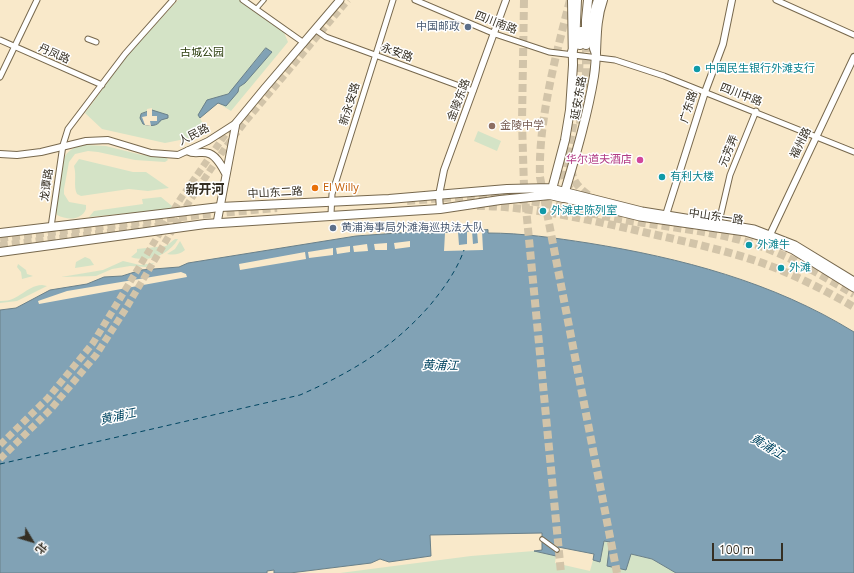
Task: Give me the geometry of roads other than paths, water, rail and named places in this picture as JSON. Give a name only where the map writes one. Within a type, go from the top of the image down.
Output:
[{"type":"main road","name":"人民路","points":[[236,123],[340,0]]},
{"type":"main road","name":"延安东路","points":[[551,192],[570,110],[572,0]]},
{"type":"main road","points":[[572,54],[575,44],[577,0]]},
{"type":"main road","points":[[580,0],[583,43],[593,1]]},
{"type":"main road","points":[[593,1],[592,46],[596,56]]},
{"type":"main road","name":"延安东路","points":[[564,194],[574,165],[584,127],[596,56]]},
{"type":"main road","points":[[218,223],[236,123]]},
{"type":"main road","points":[[188,151],[193,154],[208,152],[214,156],[226,174]]},
{"type":"main road","points":[[559,161],[560,168],[564,172],[570,170],[574,165]]},
{"type":"main road","name":"中山东二路","points":[[0,233],[220,207],[507,190],[551,192]]},
{"type":"main road","points":[[0,252],[218,223],[331,214],[440,209],[551,192],[564,194]]},
{"type":"main road","name":"中山东一路","points":[[564,194],[630,208],[665,218],[768,236],[854,288]]},
{"type":"main road","name":"中山东一路","points":[[665,218],[719,222],[768,236],[795,246],[854,281]]},
{"type":"street","points":[[0,77],[38,0]]},
{"type":"street","name":"龙谭路","points":[[51,227],[63,145],[68,130],[125,54],[173,0]]},
{"type":"street","points":[[243,0],[257,8],[304,44]]},
{"type":"street","points":[[257,8],[264,0]]},
{"type":"street","name":"新永安路","points":[[331,214],[331,201],[393,0]]},
{"type":"street","name":"四川南路","points":[[415,0],[495,34],[549,52],[596,56]]},
{"type":"street","name":"金陵东路","points":[[440,209],[439,195],[444,170],[495,34],[506,0]]},
{"type":"street","name":"广东路","points":[[665,218],[705,92],[723,44],[732,0]]},
{"type":"street","points":[[776,0],[854,35]]},
{"type":"street","name":"永安路","points":[[316,30],[326,38],[473,91]]},
{"type":"street","points":[[88,39],[96,42]]},
{"type":"street","name":"丹凤路","points":[[0,40],[102,85]]},
{"type":"street","name":"四川中路","points":[[596,56],[615,60],[705,92],[756,111],[854,152]]},
{"type":"street","name":"福州路","points":[[768,236],[854,57]]},
{"type":"street","name":"元芳弄","points":[[719,222],[730,175],[756,111]]},
{"type":"street","name":"人民路","points":[[0,154],[17,155],[41,152],[86,140],[108,140],[151,153],[178,155],[188,151],[236,123]]},
{"type":"street","points":[[542,539],[557,550]]},
{"type":"water","points":[[266,48],[272,52],[245,83],[239,87],[238,92],[226,106],[218,103],[200,118],[198,115],[207,100],[228,94]]},
{"type":"water","points":[[152,110],[168,115],[168,118],[161,120],[155,125],[143,124],[140,118],[141,114]]},
{"type":"water","name":"黄浦江","points":[[488,230],[488,233],[526,235],[623,249],[657,256],[726,274],[791,299],[823,314],[854,332],[854,573],[676,573],[652,559],[631,554],[626,570],[607,566],[610,542],[604,541],[600,562],[593,560],[594,554],[558,547],[556,556],[534,551],[542,550],[542,533],[430,535],[431,556],[389,562],[380,559],[371,563],[290,573],[274,573],[274,570],[267,571],[267,573],[0,573],[0,310],[16,308],[50,290],[87,284],[104,277],[122,276],[141,270],[179,267],[188,263],[356,236],[425,231],[425,233]]},
{"type":"tunnel","points":[[0,459],[51,409],[96,355],[125,310],[189,202],[225,148],[245,122],[348,0]]},
{"type":"tunnel","points":[[524,0],[522,122],[524,187],[561,573]]},
{"type":"tunnel","points":[[570,0],[554,65],[545,111],[540,156],[540,177],[617,573]]},
{"type":"tunnel","points":[[570,189],[563,174],[573,126],[579,77],[580,45]]},
{"type":"tunnel","points":[[580,124],[586,74],[586,45]]},
{"type":"tunnel","points":[[0,445],[48,398],[93,343],[181,198],[232,125]]},
{"type":"tunnel","points":[[572,169],[572,174],[576,183],[595,200]]},
{"type":"tunnel","points":[[407,201],[471,196],[505,198]]},
{"type":"tunnel","points":[[520,200],[737,239],[780,254],[805,266],[854,294]]},
{"type":"tunnel","points":[[477,206],[516,208],[557,214],[616,226],[722,251],[783,271],[854,307]]},
{"type":"tunnel","points":[[0,238],[208,214],[277,208]]},
{"type":"tunnel","points":[[0,246],[162,226]]},
{"type":"place","name":"中国邮政","points":[[468,27]]},
{"type":"place","name":"中国民生银行外滩支行","points":[[697,69]]},
{"type":"place","name":"金陵中学","points":[[492,126]]},
{"type":"place","name":"华尔道夫酒店","points":[[640,160]]},
{"type":"place","name":"有利大楼","points":[[662,177]]},
{"type":"place","name":"El Willy","points":[[315,188]]},
{"type":"place","name":"外滩史陈列室","points":[[543,211]]},
{"type":"place","name":"黄浦海事局外滩海巡执法大队","points":[[333,228]]},
{"type":"place","name":"外滩牛","points":[[749,245]]},
{"type":"place","name":"外滩","points":[[781,268]]},
{"type":"district","name":"新开河","points":[[205,190]]},
{"type":"park label","name":"古城公园","points":[[202,53]]}]
